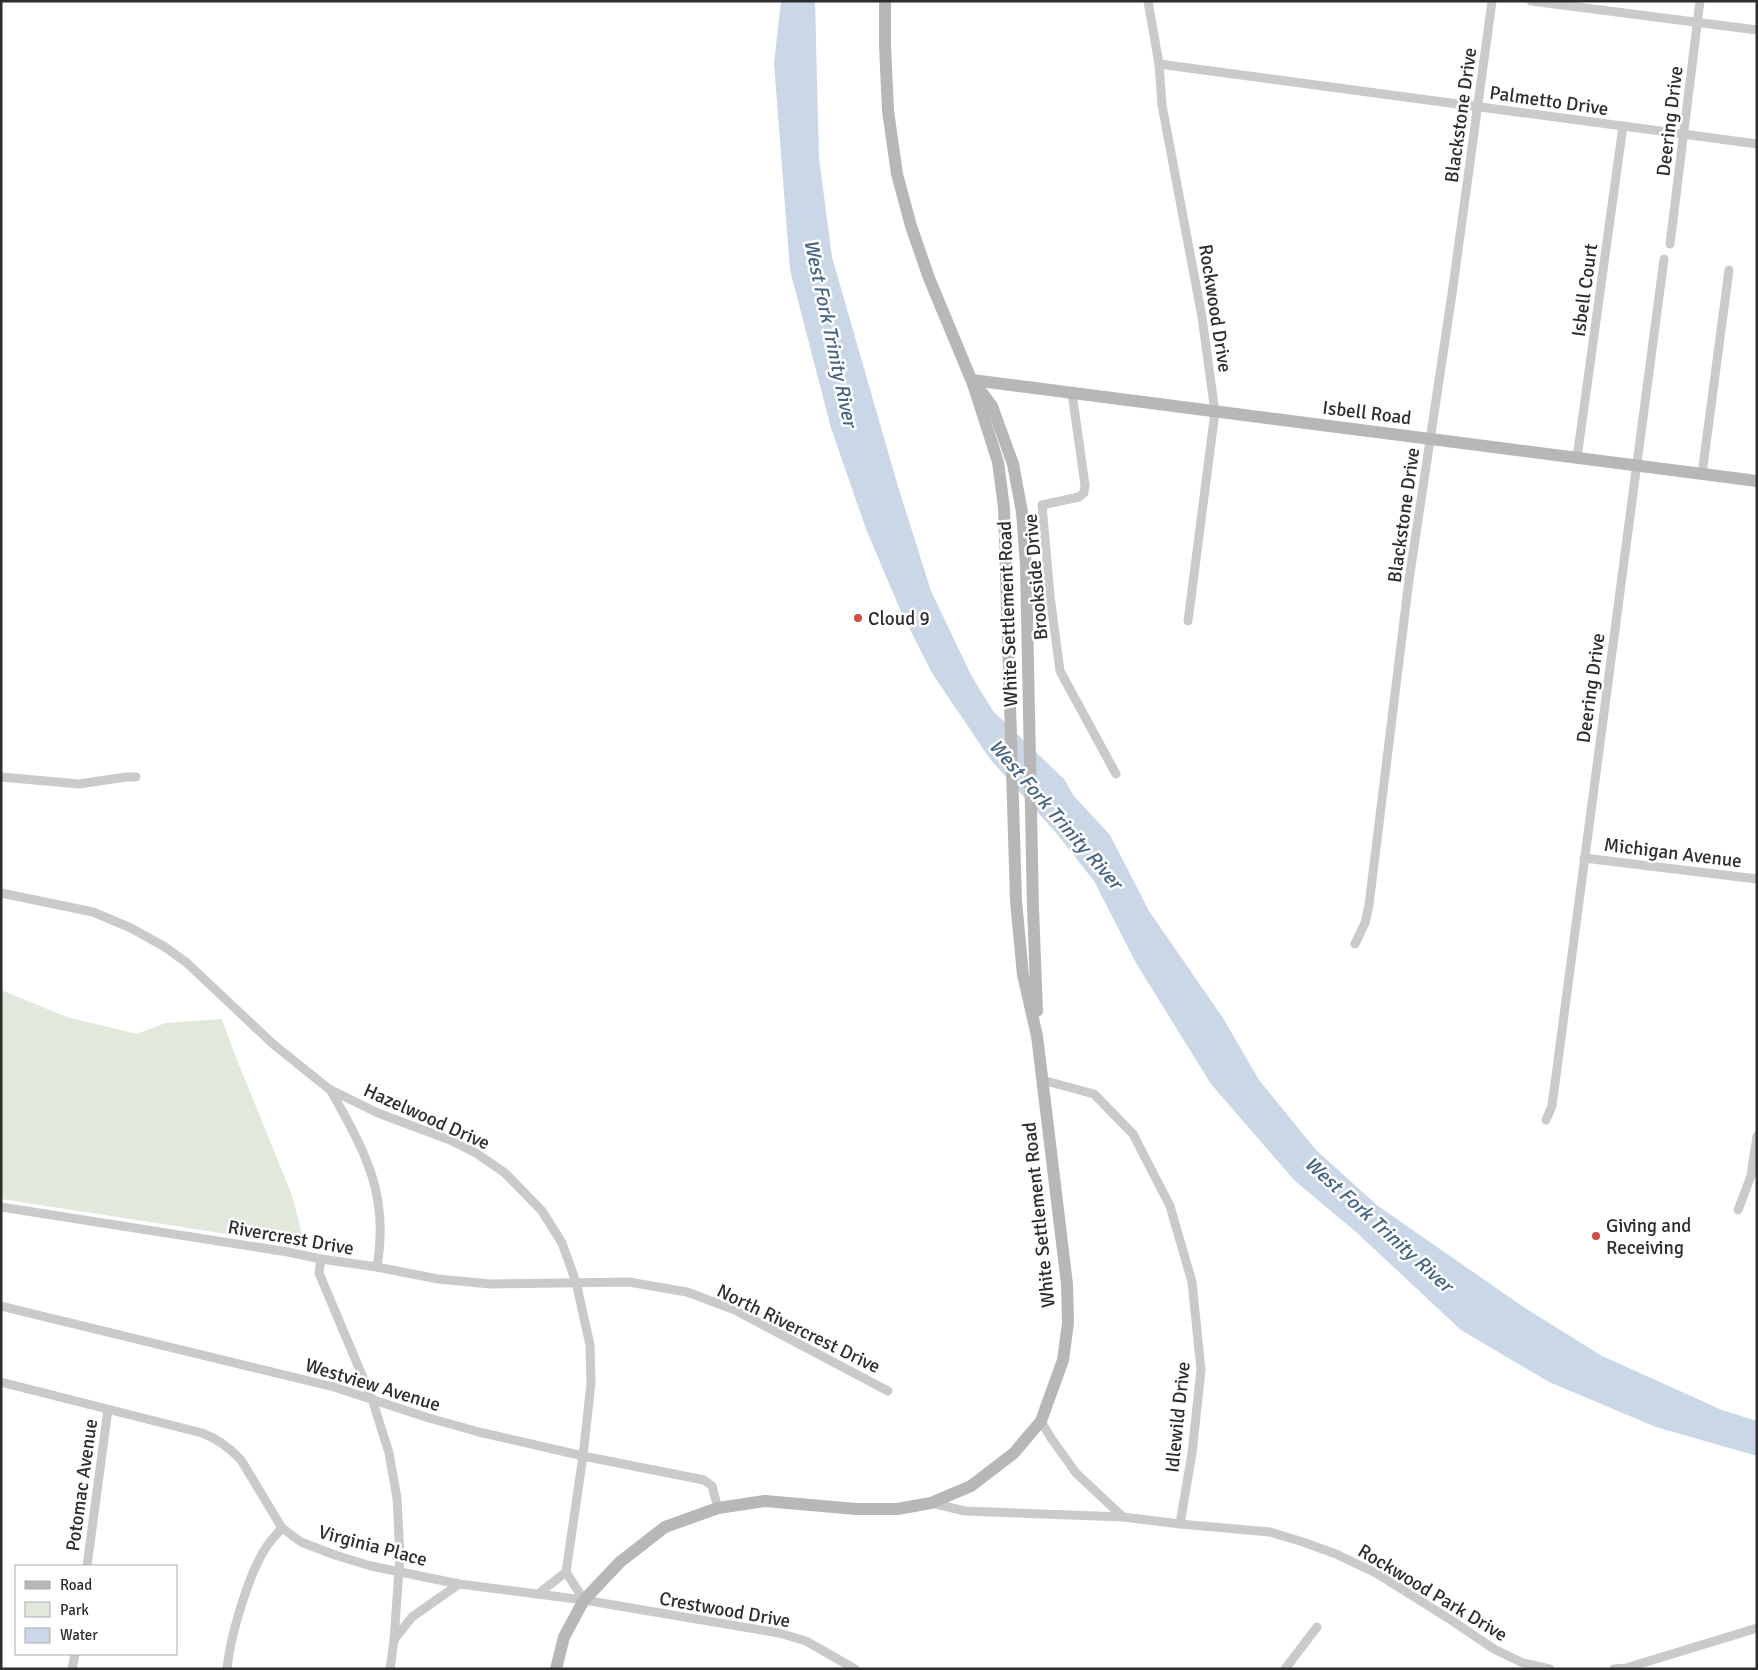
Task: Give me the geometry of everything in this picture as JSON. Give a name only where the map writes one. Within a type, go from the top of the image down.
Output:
[{"type":"main road","name":"White Settlement Road","points":[[886,1],[885,45],[888,111],[897,174],[911,226],[929,278],[972,380],[998,462],[1004,508],[1016,901],[1023,975],[1037,1036]]},
{"type":"main road","name":"White Settlement Road","points":[[556,1669],[564,1637],[584,1600],[620,1562],[665,1528],[718,1508],[765,1501],[897,1509],[931,1502],[971,1486],[1014,1453],[1041,1421],[1064,1360],[1068,1322],[1067,1284],[1037,1036],[1026,566],[1022,512],[1013,464],[992,406],[972,380]]},
{"type":"main road","name":"Isbell Road","points":[[972,380],[1757,481]]},
{"type":"street","name":"Rockwood Drive","points":[[1148,1],[1158,64],[1162,105],[1202,318],[1216,412],[1188,621]]},
{"type":"street","name":"Blackstone Drive","points":[[1355,944],[1365,923],[1369,904],[1409,580],[1452,294],[1492,1]]},
{"type":"street","points":[[1531,1],[1757,30]]},
{"type":"street","name":"Deering Drive","points":[[1670,244],[1700,1]]},
{"type":"street","name":"Palmetto Drive","points":[[1158,64],[1757,144]]},
{"type":"street","name":"Isbell Court","points":[[1577,458],[1623,126]]},
{"type":"street","name":"Deering Drive","points":[[1546,1120],[1552,1106],[1664,259]]},
{"type":"street","points":[[1702,474],[1729,270]]},
{"type":"street","name":"Brookside Drive","points":[[1072,393],[1085,485],[1084,494],[1079,497],[1042,505],[1050,596],[1060,672],[1116,774]]},
{"type":"street","points":[[1,777],[79,784],[126,776],[136,777]]},
{"type":"street","name":"Michigan Avenue","points":[[1584,858],[1757,880]]},
{"type":"street","name":"Hazelwood Drive","points":[[1,893],[93,912],[131,928],[165,947],[187,962],[274,1044],[329,1089],[378,1113],[450,1140],[476,1153],[505,1173],[542,1211],[562,1243],[576,1282],[590,1345],[591,1383],[583,1456],[566,1572]]},
{"type":"street","name":"Idlewild Drive","points":[[1042,1080],[1094,1094],[1133,1134],[1170,1206],[1192,1282],[1201,1370],[1192,1453],[1180,1524]]},
{"type":"street","points":[[329,1089],[360,1145],[372,1176],[380,1209],[381,1243],[377,1267]]},
{"type":"street","points":[[1738,1210],[1751,1176],[1757,1136]]},
{"type":"street","name":"Rivercrest Drive","points":[[1,1207],[278,1250],[438,1279],[490,1284],[576,1282]]},
{"type":"street","points":[[321,1259],[319,1273],[372,1399],[389,1453],[397,1498],[400,1540],[399,1572],[390,1669]]},
{"type":"street","name":"North Rivercrest Drive","points":[[576,1282],[629,1282],[687,1292],[735,1310],[888,1391]]},
{"type":"street","name":"Westview Avenue","points":[[1,1306],[334,1387],[471,1430],[583,1456],[704,1480],[712,1486],[718,1508]]},
{"type":"street","name":"Virginia Place","points":[[1,1382],[202,1433],[218,1440],[232,1450],[241,1460],[282,1528],[301,1542],[310,1546],[399,1572],[460,1584],[584,1600]]},
{"type":"street","name":"Potomac Avenue","points":[[87,1565],[108,1409]]},
{"type":"street","points":[[1041,1421],[1050,1438],[1076,1473],[1123,1517]]},
{"type":"street","name":"Rockwood Park Drive","points":[[931,1502],[965,1511],[1123,1517],[1270,1532],[1336,1554],[1376,1573],[1522,1666],[1550,1669]]},
{"type":"street","points":[[227,1669],[236,1624],[253,1575],[266,1547],[282,1528]]},
{"type":"street","points":[[538,1594],[566,1572],[584,1600]]},
{"type":"street","points":[[394,1640],[412,1617],[460,1584]]},
{"type":"street","name":"Crestwood Drive","points":[[584,1600],[780,1633],[806,1641],[855,1669]]},
{"type":"street","points":[[1286,1669],[1317,1627]]},
{"type":"street","points":[[1614,1669],[1626,1668],[1757,1628]]},
{"type":"street","points":[[72,1669],[74,1655]]},
{"type":"green space","points":[[1,990],[67,1017],[137,1034],[165,1023],[222,1019],[292,1195],[305,1246],[1,1199]]},
{"type":"water","name":"West Fork Trinity River","points":[[781,1],[815,1],[819,158],[832,257],[897,483],[931,591],[971,675],[993,711],[1065,780],[1073,795],[1110,835],[1149,911],[1223,1018],[1259,1080],[1316,1150],[1378,1206],[1525,1308],[1602,1356],[1722,1410],[1757,1421],[1757,1456],[1656,1427],[1549,1382],[1461,1330],[1356,1232],[1294,1180],[1211,1084],[1136,963],[1094,881],[1057,834],[990,759],[932,673],[902,614],[866,529],[831,428],[790,270],[774,63]]},
{"type":"place","name":"Cloud 9","points":[[858,618]]},
{"type":"place","name":"Giving and Receiving","points":[[1596,1236]]}]
